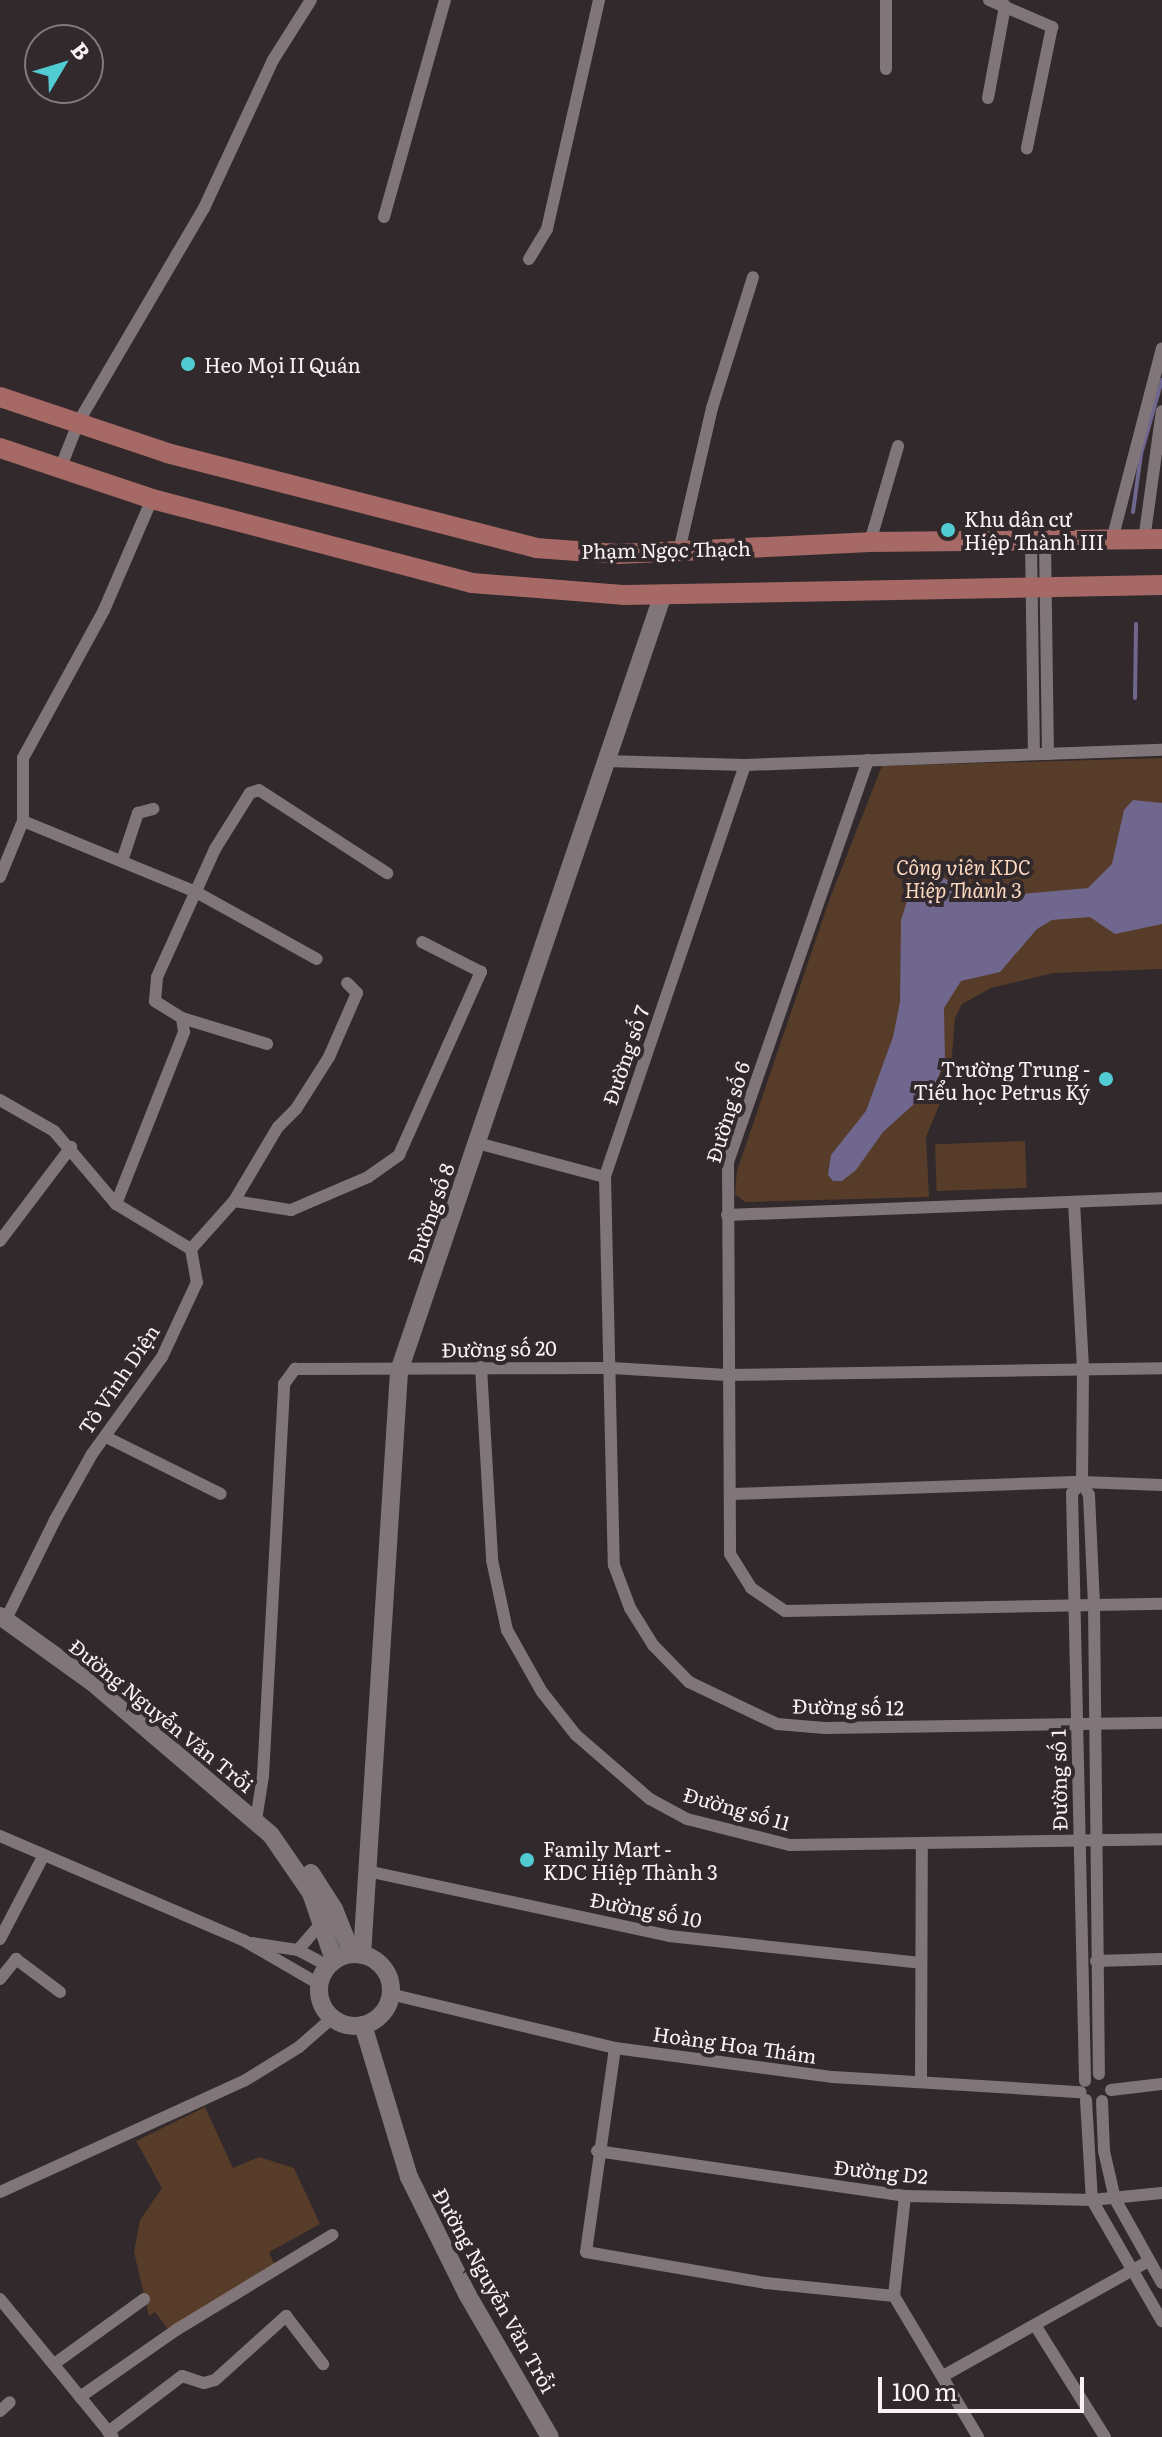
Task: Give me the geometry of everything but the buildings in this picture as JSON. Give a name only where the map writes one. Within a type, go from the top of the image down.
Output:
[{"type":"main road","name":"Phạm Ngọc Thạch","points":[[0,397],[167,453],[536,548],[679,551],[870,542],[1153,539]]},
{"type":"main road","points":[[0,448],[152,499],[472,583],[567,593],[663,594],[1162,585]]},
{"type":"street","points":[[60,469],[79,421],[204,208],[273,60],[311,0]]},
{"type":"street","points":[[384,217],[445,0]]},
{"type":"street","points":[[529,259],[547,229],[599,0]]},
{"type":"street","points":[[886,0],[886,69]]},
{"type":"street","points":[[989,0],[1052,27],[1027,148]]},
{"type":"street","points":[[988,98],[1005,6]]},
{"type":"street","points":[[679,551],[712,408],[753,277]]},
{"type":"street","points":[[1112,540],[1162,348]]},
{"type":"street","points":[[1153,539],[1162,411]]},
{"type":"street","points":[[870,542],[898,446]]},
{"type":"street","points":[[0,877],[23,821],[23,758],[104,610],[152,499]]},
{"type":"street","points":[[1034,754],[1038,542]]},
{"type":"street","points":[[1038,587],[1048,754]]},
{"type":"street","name":"Đường số 8","points":[[344,1959],[367,1895],[399,1371],[663,594]]},
{"type":"street","points":[[605,761],[745,765],[1162,750]]},
{"type":"street","name":"Đường số 6","points":[[868,760],[728,1162],[730,1554],[751,1588],[785,1611],[1162,1604]]},
{"type":"street","name":"Đường số 7","points":[[612,1368],[605,1177],[745,765]]},
{"type":"street","points":[[267,1044],[182,1018],[155,1001],[157,977],[215,849],[256,788],[387,873]]},
{"type":"street","points":[[122,861],[138,813],[153,809]]},
{"type":"street","points":[[23,821],[196,892],[317,959]]},
{"type":"street","points":[[234,1201],[291,1210],[368,1177],[399,1155],[481,972],[422,942]]},
{"type":"street","points":[[0,1100],[71,1147],[116,1204],[191,1249],[234,1201],[278,1127],[296,1109],[329,1057],[357,993],[347,983]]},
{"type":"street","points":[[116,1204],[170,1077],[184,1032],[182,1018]]},
{"type":"street","points":[[477,1143],[605,1177]]},
{"type":"street","points":[[0,1241],[71,1147]]},
{"type":"street","points":[[727,1215],[1162,1198]]},
{"type":"street","name":"Đường số 1","points":[[1074,1202],[1083,1369],[1082,1482],[1089,1495],[1094,1605],[1093,1842],[1099,2074]]},
{"type":"street","name":"Tô Vĩnh Diện","points":[[3,1618],[48,1533],[106,1437],[162,1357],[197,1282],[191,1249]]},
{"type":"street","name":"Đường số 20","points":[[256,1820],[263,1776],[286,1375],[312,1367],[399,1371],[481,1367],[612,1368],[727,1375],[1162,1368]]},
{"type":"street","name":"Đường số 11","points":[[481,1367],[492,1560],[507,1630],[542,1692],[576,1735],[611,1771],[687,1819],[790,1845],[922,1846],[1162,1839]]},
{"type":"street","name":"Đường số 12","points":[[612,1368],[614,1565],[630,1608],[653,1645],[689,1682],[732,1707],[777,1724],[1077,1727],[1162,1723]]},
{"type":"street","points":[[106,1437],[221,1494]]},
{"type":"street","points":[[732,1494],[1082,1482],[1162,1485]]},
{"type":"street","name":"Đường số 1","points":[[1082,1482],[1072,1493],[1084,2091],[1092,2200]]},
{"type":"street","name":"Đường Nguyễn Văn Trỗi","points":[[3,1618],[92,1682],[256,1820],[289,1857],[344,1959]]},
{"type":"street","points":[[0,1836],[248,1943],[319,1984]]},
{"type":"street","points":[[921,2082],[922,1846]]},
{"type":"street","points":[[0,1939],[44,1855]]},
{"type":"street","name":"Đường Nguyễn Văn Trỗi","points":[[289,1857],[311,1872],[327,1896],[344,1959]]},
{"type":"street","name":"Đường số 10","points":[[367,1871],[669,1936],[921,1963]]},
{"type":"street","points":[[327,1896],[350,1901],[367,1895]]},
{"type":"street","points":[[298,1950],[323,1919]]},
{"type":"street","points":[[248,1943],[380,1965],[390,1994],[382,2014],[363,2025],[332,2018],[322,2005],[319,1984]]},
{"type":"street","points":[[0,1979],[16,1959],[60,1992]]},
{"type":"street","points":[[319,1984],[344,1959]]},
{"type":"street","points":[[1096,1961],[1162,1959]]},
{"type":"street","name":"Hoàng Hoa Thám","points":[[390,1994],[615,2048],[833,2077],[1084,2091],[1106,2096]]},
{"type":"street","points":[[0,2192],[244,2081],[299,2047],[332,2018]]},
{"type":"street","name":"Đường Nguyễn Văn Trỗi","points":[[363,2025],[409,2177],[467,2294],[550,2437]]},
{"type":"street","points":[[615,2048],[597,2151],[586,2252],[766,2283],[894,2296]]},
{"type":"street","points":[[1084,2091],[1099,2074]]},
{"type":"street","points":[[1099,2074],[1106,2096],[1104,2151],[1115,2199],[1162,2283]]},
{"type":"street","points":[[1106,2096],[1162,2084]]},
{"type":"street","name":"Đường D2","points":[[597,2151],[905,2196],[1092,2200],[1162,2193]]},
{"type":"street","points":[[905,2196],[894,2296],[978,2437]]},
{"type":"street","points":[[1092,2200],[1162,2321]]},
{"type":"street","points":[[80,2397],[176,2330],[332,2235]]},
{"type":"street","points":[[943,2376],[1149,2261]]},
{"type":"street","points":[[0,2299],[110,2434],[182,2376],[204,2383],[215,2380],[286,2316],[323,2364]]},
{"type":"street","points":[[54,2364],[144,2299]]},
{"type":"street","points":[[1035,2325],[1105,2437]]},
{"type":"green space","name":"Công viên KDC Hiệp Thành 3","points":[[1162,758],[1162,969],[1053,973],[991,988],[962,1004],[955,1018],[950,1079],[926,1137],[929,1197],[745,1202],[735,1194],[737,1171],[830,898],[882,766]]},
{"type":"green space","points":[[1025,1141],[1027,1188],[937,1191],[935,1144]]},
{"type":"green space","points":[[205,2107],[233,2168],[259,2157],[294,2168],[320,2224],[269,2252],[275,2266],[168,2329],[155,2312],[149,2316],[134,2252],[140,2220],[162,2188],[136,2141]]},
{"type":"shaded area","points":[[1133,800],[1162,803],[1162,924],[1115,934],[1090,917],[1052,920],[1037,929],[1000,972],[961,981],[944,1008],[945,1060],[935,1085],[883,1132],[856,1170],[842,1181],[833,1181],[828,1175],[831,1155],[866,1111],[893,1037],[900,1002],[901,920],[909,895],[918,884],[939,875],[977,898],[1088,888],[1112,864],[1124,810]]},
{"type":"waterway","points":[[1133,512],[1141,454],[1162,380]]},
{"type":"waterway","points":[[1135,698],[1136,624]]},
{"type":"place","name":"Heo Mọi II Quán","points":[[188,364]]},
{"type":"place","name":"Khu dân cư Hiệp Thành III","points":[[948,530]]},
{"type":"place","name":"Trường Trung - Tiểu học Petrus Ký","points":[[1106,1079]]},
{"type":"place","name":"Family Mart - KDC Hiệp Thành 3","points":[[527,1860]]}]
